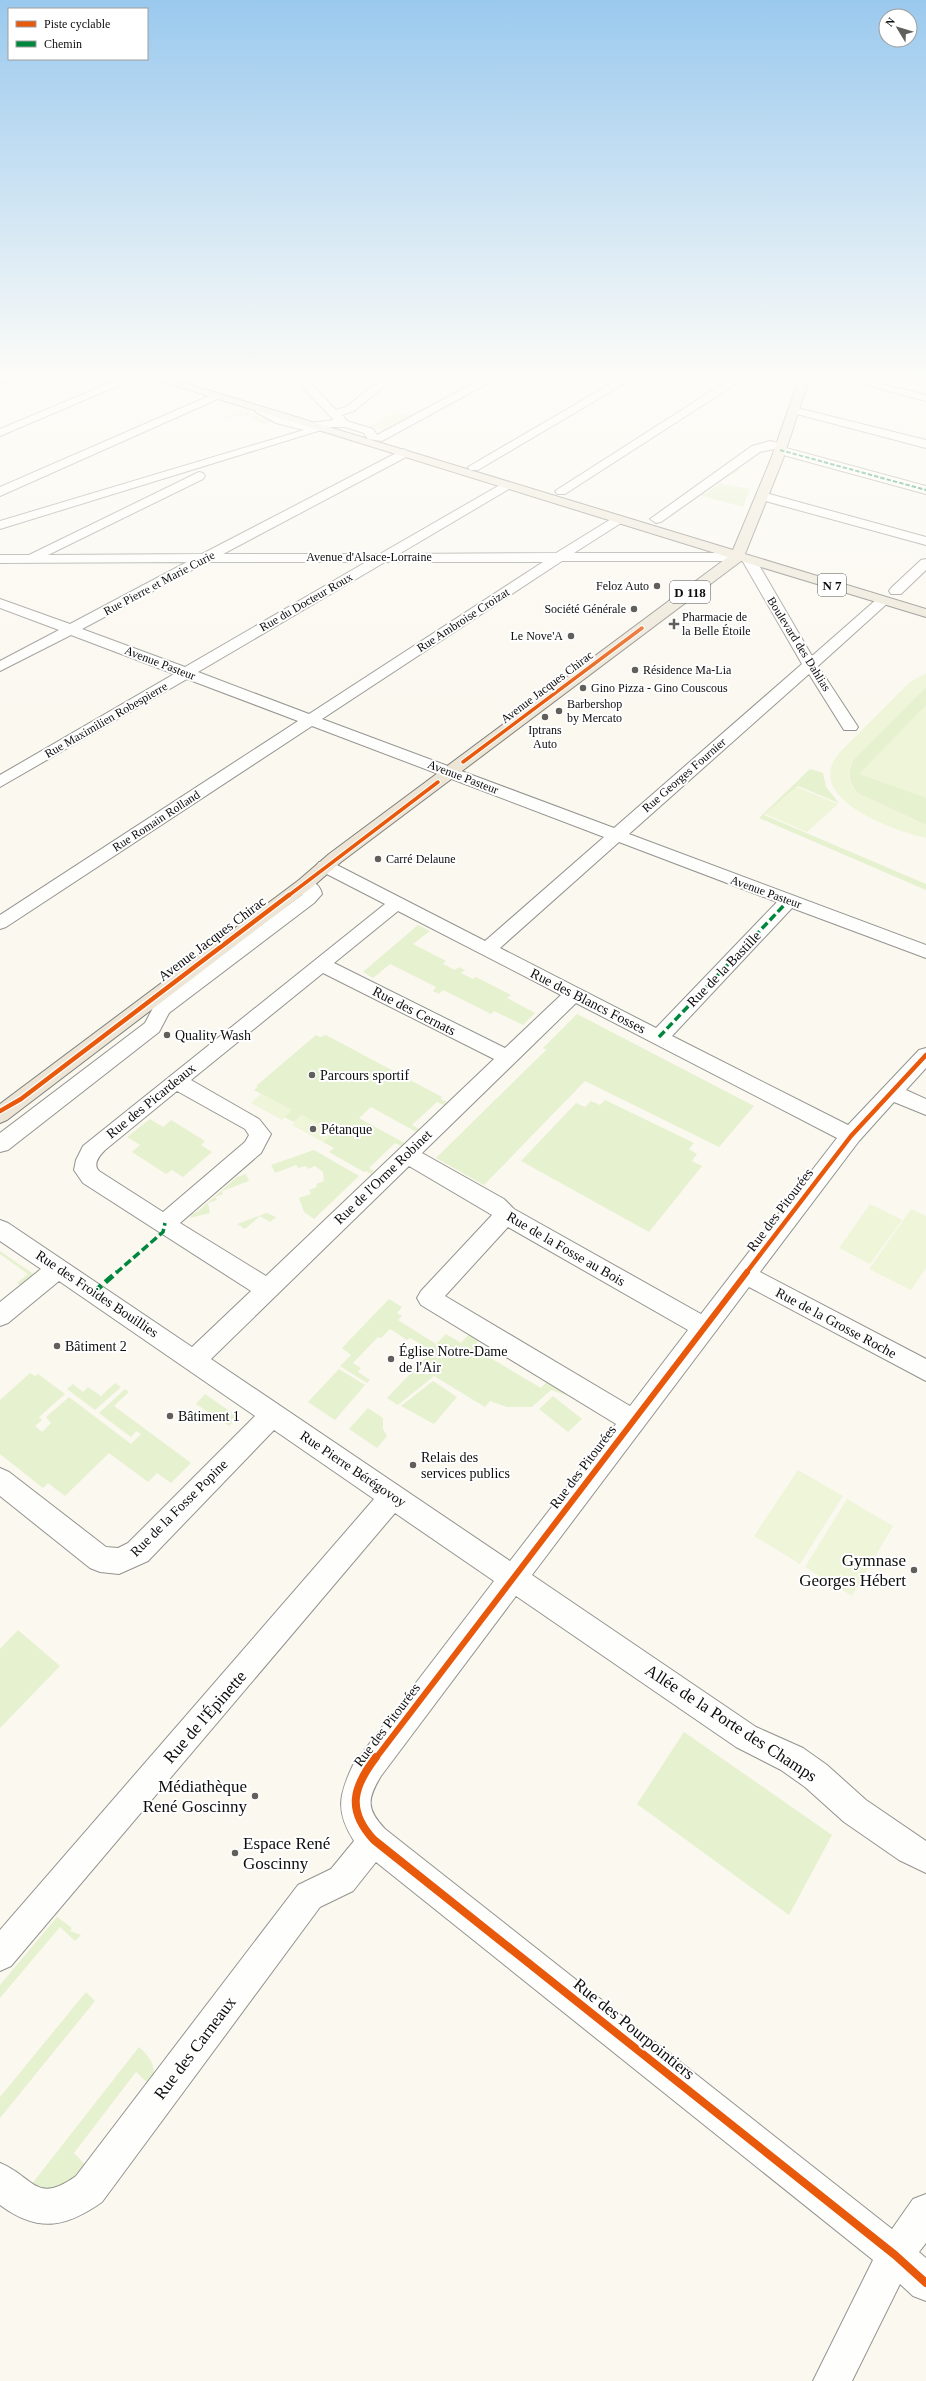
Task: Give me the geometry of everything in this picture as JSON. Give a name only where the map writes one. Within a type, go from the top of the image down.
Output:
[{"type":"main road","name":"N 7","points":[[509,487],[616,520],[743,554],[896,591],[926,600]]},
{"type":"main road","name":"N 7","points":[[544,487],[656,520],[743,554],[926,613]]},
{"type":"main road","points":[[743,554],[766,487]]},
{"type":"main road","name":"Avenue Jacques Chirac","points":[[0,1115],[304,884],[325,866],[743,554]]},
{"type":"main road","name":"D 118","points":[[0,1111],[21,1099]]},
{"type":"street","points":[[0,492],[11,487]]},
{"type":"street","points":[[0,526],[134,487]]},
{"type":"street","points":[[0,573],[170,487]]},
{"type":"street","name":"Rue Pierre et Marie Curie","points":[[0,667],[339,487]]},
{"type":"street","name":"Rue du Docteur Roux","points":[[211,658],[503,487]]},
{"type":"street","points":[[561,491],[567,487]]},
{"type":"street","points":[[656,520],[702,487]]},
{"type":"street","points":[[916,487],[926,490]]},
{"type":"street","points":[[762,496],[926,541]]},
{"type":"street","name":"Rue Ambroise Croizat","points":[[312,720],[616,520]]},
{"type":"street","name":"Avenue d'Alsace-Lorraine","points":[[0,559],[743,554]]},
{"type":"street","name":"Boulevard des Dahlias","points":[[743,554],[850,727]]},
{"type":"street","points":[[896,591],[926,563]]},
{"type":"street","name":"Rue Georges Fournier","points":[[486,950],[883,600]]},
{"type":"street","name":"Avenue Pasteur","points":[[0,602],[615,836],[926,952]]},
{"type":"street","name":"Rue Maximilien Robespierre","points":[[0,782],[211,658]]},
{"type":"street","name":"Rue Romain Rolland","points":[[0,923],[312,720]]},
{"type":"street","name":"Rue des Blancs Fosses","points":[[325,866],[573,995],[659,1037],[851,1136]]},
{"type":"street","points":[[0,1144],[152,1027],[162,1009],[308,899],[313,894],[312,889],[304,884]]},
{"type":"street","name":"Rue de la Bastille","points":[[659,1037],[789,900]]},
{"type":"street","name":"Rue des Picardeaux","points":[[267,1289],[91,1177],[85,1170],[85,1161],[90,1150],[397,903]]},
{"type":"street","name":"Rue des Cernats","points":[[321,964],[508,1058]]},
{"type":"street","name":"Rue de l'Orme Robinet","points":[[194,1360],[573,995]]},
{"type":"street","name":"Rue des Pitourées","points":[[366,1831],[355,1798],[360,1782],[370,1765],[851,1136],[926,1055]]},
{"type":"street","points":[[165,1223],[252,1147],[260,1134],[252,1124],[177,1081]]},
{"type":"street","points":[[891,1092],[926,1108]]},
{"type":"street","name":"Rue de la Fosse au Bois","points":[[406,1155],[496,1205],[506,1215],[705,1328]]},
{"type":"street","points":[[506,1215],[430,1298],[633,1421]]},
{"type":"street","name":"Rue des Froides Bouillies","points":[[0,1229],[194,1360]]},
{"type":"street","points":[[0,1316],[59,1268]]},
{"type":"street","name":"Rue de la Grosse Roche","points":[[746,1275],[926,1371]]},
{"type":"street","name":"Rue Pierre Bérégovoy","points":[[194,1360],[512,1579]]},
{"type":"street","name":"Rue de la Fosse Popine","points":[[0,1480],[100,1559],[119,1561],[138,1552],[273,1414]]},
{"type":"street","name":"Rue de l'Épinette","points":[[0,1955],[393,1496]]},
{"type":"street","name":"Allée de la Porte des Champs","points":[[512,1579],[746,1737],[792,1759],[816,1776],[855,1811],[910,1849],[926,1857]]},
{"type":"street","name":"Rue des Carneaux","points":[[0,2181],[19,2198],[29,2204],[50,2208],[73,2200],[90,2188],[309,1896],[342,1880],[366,1831]]},
{"type":"street","name":"Rue des Pourpointiers","points":[[366,1831],[895,2255],[926,2283]]},
{"type":"street","points":[[832,2381],[895,2255],[926,2212]]},
{"type":"green space","points":[[715,487],[739,487],[750,489],[743,507],[699,495],[707,493]]},
{"type":"green space","points":[[926,673],[926,687],[854,759],[851,763],[849,776],[850,781],[857,793],[926,825],[926,838],[893,828],[874,820],[855,809],[841,797],[832,783],[831,768],[841,751],[910,682]]},
{"type":"green space","points":[[926,687],[926,825],[857,793],[850,780],[850,768],[854,759]]},
{"type":"green space","points":[[926,705],[926,798],[859,774]]},
{"type":"green space","points":[[810,769],[823,773],[826,787],[839,803],[798,786],[764,815],[926,884],[926,890],[759,818]]},
{"type":"green space","points":[[797,787],[838,804],[807,832],[765,814]]},
{"type":"green space","points":[[418,925],[430,931],[413,944],[446,961],[443,964],[455,970],[459,967],[465,970],[461,973],[473,979],[476,977],[511,995],[507,998],[535,1013],[523,1025],[494,1011],[491,1014],[443,990],[439,994],[433,991],[436,987],[390,964],[373,978],[363,972]]},
{"type":"green space","points":[[577,1014],[754,1106],[719,1147],[585,1081],[484,1185],[436,1158],[547,1050],[543,1048]]},
{"type":"green space","points":[[316,1035],[320,1037],[326,1035],[442,1097],[441,1099],[451,1104],[448,1107],[437,1102],[412,1125],[423,1131],[420,1134],[371,1107],[359,1118],[408,1145],[405,1148],[395,1143],[369,1168],[374,1171],[371,1174],[366,1171],[364,1172],[329,1152],[334,1148],[323,1142],[333,1133],[302,1115],[294,1122],[284,1117],[291,1110],[254,1090],[258,1087],[256,1086]]},
{"type":"green space","name":"Pétanque","points":[[261,1094],[292,1110],[282,1120],[251,1103]]},
{"type":"green space","points":[[605,1100],[694,1143],[689,1149],[697,1154],[692,1161],[702,1166],[649,1232],[521,1161],[576,1103],[585,1107],[591,1101],[600,1105]]},
{"type":"green space","name":"Pétanque","points":[[302,1115],[334,1132],[323,1142],[292,1125]]},
{"type":"green space","points":[[150,1119],[163,1127],[171,1120],[205,1141],[201,1145],[212,1152],[183,1177],[172,1170],[166,1174],[132,1152],[140,1145],[127,1137]]},
{"type":"green space","points":[[314,1150],[359,1176],[314,1219],[304,1212],[299,1198],[311,1194],[309,1190],[317,1187],[316,1184],[324,1181],[323,1172],[315,1166],[308,1169],[306,1166],[298,1168],[296,1165],[275,1173],[271,1165]]},
{"type":"green space","points":[[246,1174],[249,1181],[222,1191],[223,1194],[215,1197],[217,1200],[208,1203],[210,1213],[190,1218],[191,1214],[197,1212],[237,1177]]},
{"type":"green space","points":[[870,1204],[902,1220],[870,1264],[839,1248]]},
{"type":"green space","points":[[911,1209],[926,1216],[926,1268],[911,1290],[869,1269]]},
{"type":"green space","points":[[267,1213],[276,1217],[270,1222],[260,1216],[245,1229],[237,1224]]},
{"type":"green space","points":[[0,1251],[35,1275],[22,1286],[17,1283],[28,1274],[0,1254]]},
{"type":"green space","points":[[389,1299],[402,1307],[397,1313],[402,1316],[398,1320],[436,1344],[446,1334],[461,1343],[470,1333],[482,1337],[475,1345],[484,1351],[482,1353],[541,1388],[550,1378],[567,1388],[566,1395],[551,1390],[532,1407],[507,1407],[490,1401],[485,1407],[434,1376],[398,1405],[387,1398],[429,1354],[422,1350],[424,1346],[410,1338],[407,1340],[390,1329],[381,1338],[378,1337],[353,1363],[361,1368],[358,1372],[370,1380],[367,1383],[340,1366],[351,1355],[342,1348]]},
{"type":"green space","points":[[339,1369],[365,1385],[335,1420],[308,1402]]},
{"type":"green space","points":[[30,1373],[35,1376],[38,1374],[65,1394],[39,1417],[42,1420],[35,1426],[42,1432],[51,1423],[46,1417],[69,1397],[131,1444],[141,1434],[136,1431],[131,1437],[99,1413],[125,1389],[129,1392],[114,1406],[191,1463],[171,1483],[157,1473],[148,1482],[109,1453],[65,1496],[48,1483],[43,1488],[0,1454],[0,1400]]},
{"type":"green space","points":[[433,1381],[457,1397],[434,1424],[401,1406]]},
{"type":"green space","points":[[115,1383],[121,1387],[95,1410],[67,1389],[73,1384],[83,1392],[88,1387],[101,1396]]},
{"type":"green space","points":[[205,1394],[238,1417],[229,1426],[196,1404]]},
{"type":"green space","points":[[553,1396],[582,1419],[568,1432],[539,1409]]},
{"type":"green space","points":[[368,1408],[383,1418],[383,1429],[387,1436],[377,1448],[349,1429]]},
{"type":"green space","points":[[798,1470],[843,1496],[800,1564],[754,1536]]},
{"type":"green space","points":[[847,1499],[893,1526],[852,1596],[805,1567]]},
{"type":"green space","points":[[18,1630],[60,1666],[0,1728],[0,1649]]},
{"type":"green space","points":[[684,1732],[832,1835],[789,1915],[637,1804]]},
{"type":"green space","points":[[57,1917],[72,1928],[70,1931],[81,1935],[75,1941],[60,1927],[0,1998],[0,1985]]},
{"type":"green space","points":[[86,1992],[95,2001],[0,2118],[0,2097]]},
{"type":"green space","points":[[139,2047],[148,2056],[153,2065],[154,2074],[152,2087],[136,2072],[74,2153],[91,2171],[80,2179],[41,2195],[9,2177],[16,2169],[31,2185]]},
{"type":"marked path","points":[[915,487],[926,490]]},
{"type":"marked path","points":[[659,1037],[789,900]]},
{"type":"marked path","points":[[94,1292],[163,1232],[165,1223]]},
{"type":"cycle path","points":[[463,762],[642,628]]},
{"type":"cycle path","points":[[0,1111],[21,1099],[438,782]]},
{"type":"cycle path","points":[[926,1055],[851,1136],[370,1765],[359,1785],[355,1804],[359,1822],[374,1840],[895,2255],[926,2283]]},
{"type":"place","name":"Feloz Auto","points":[[657,586]]},
{"type":"place","name":"Société Générale","points":[[634,609]]},
{"type":"place","name":"Pharmacie de la Belle Étoile","points":[[674,624]]},
{"type":"place","name":"Le Nove'A","points":[[571,636]]},
{"type":"place","name":"Résidence Ma-Lia","points":[[635,670]]},
{"type":"place","name":"Gino Pizza - Gino Couscous","points":[[583,688]]},
{"type":"place","name":"Barbershop by Mercato","points":[[559,711]]},
{"type":"place","name":"Iptrans Auto","points":[[545,717]]},
{"type":"place","name":"Carré Delaune","points":[[378,859]]},
{"type":"place","name":"Quality Wash","points":[[167,1035]]},
{"type":"place","name":"Parcours sportif","points":[[312,1075]]},
{"type":"place","name":"Pétanque","points":[[313,1129]]},
{"type":"place","name":"Bâtiment 2","points":[[57,1346]]},
{"type":"place","name":"Église Notre-Dame de l'Air","points":[[391,1359]]},
{"type":"place","name":"Bâtiment 1","points":[[170,1416]]},
{"type":"place","name":"Relais des services publics","points":[[413,1465]]},
{"type":"place","name":"Gymnase Georges Hébert","points":[[914,1570]]},
{"type":"place","name":"Médiathèque René Goscinny","points":[[255,1796]]},
{"type":"place","name":"Espace René Goscinny","points":[[235,1853]]}]
